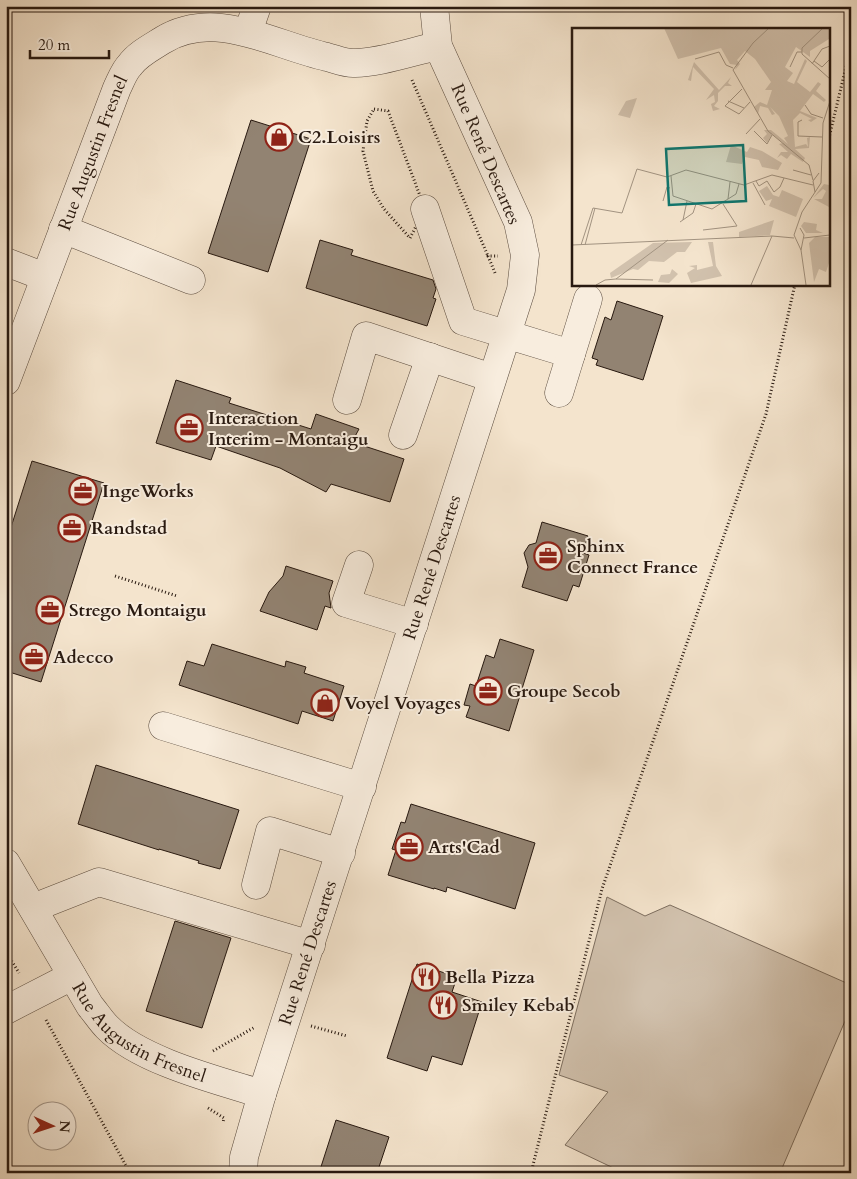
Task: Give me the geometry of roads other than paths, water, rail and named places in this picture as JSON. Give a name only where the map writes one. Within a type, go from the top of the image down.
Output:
[{"type":"street","points":[[248,32],[257,6]]},
{"type":"street","name":"Rue René Descartes","points":[[262,1094],[521,290],[525,255],[518,222],[438,46],[434,6]]},
{"type":"street","name":"Rue Augustin Fresnel","points":[[6,381],[116,88],[130,64],[170,36],[190,28],[216,26],[248,32],[309,53],[352,63],[375,61],[438,46]]},
{"type":"street","points":[[425,208],[464,321],[571,354]]},
{"type":"street","points":[[63,229],[191,280]]},
{"type":"street","points":[[6,262],[45,277]]},
{"type":"street","points":[[559,393],[588,299]]},
{"type":"street","points":[[347,400],[366,336],[492,378]]},
{"type":"street","points":[[404,435],[430,357]]},
{"type":"street","points":[[359,565],[346,603],[414,624]]},
{"type":"street","points":[[163,726],[362,787]]},
{"type":"street","points":[[256,885],[270,831],[341,853]]},
{"type":"street","name":"Rue Augustin Fresnel","points":[[6,862],[90,1006],[107,1027],[124,1041],[151,1057],[262,1094]]},
{"type":"street","points":[[33,908],[99,882],[311,946]]},
{"type":"street","points":[[6,1010],[72,976]]},
{"type":"street","points":[[244,1173],[244,1157],[262,1094]]},
{"type":"place","name":"C2.Loisirs","points":[[279,137]]},
{"type":"place","name":"Interaction Interim - Montaigu","points":[[189,428]]},
{"type":"place","name":"IngeWorks","points":[[83,491]]},
{"type":"place","name":"Randstad","points":[[72,528]]},
{"type":"place","name":"Sphinx Connect France","points":[[548,556]]},
{"type":"place","name":"Strego Montaigu","points":[[50,610]]},
{"type":"place","name":"Adecco","points":[[34,657]]},
{"type":"place","name":"Groupe Secob","points":[[488,691]]},
{"type":"place","name":"Voyel Voyages","points":[[325,703]]},
{"type":"place","name":"Arts'Cad","points":[[409,847]]},
{"type":"place","name":"Bella Pizza","points":[[426,977]]},
{"type":"place","name":"Smiley Kebab","points":[[443,1005]]}]
